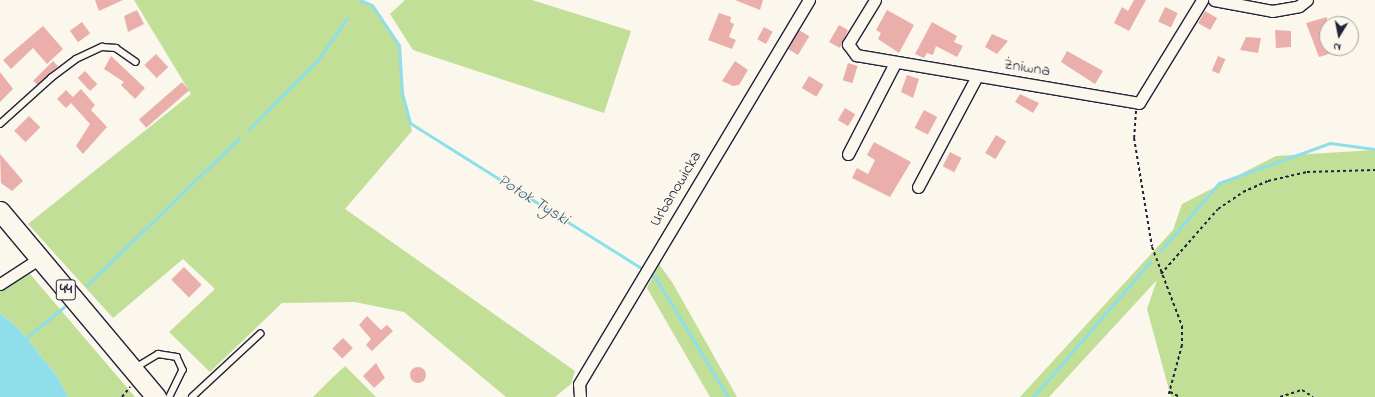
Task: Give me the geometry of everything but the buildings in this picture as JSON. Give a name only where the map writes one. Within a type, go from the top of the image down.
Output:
[{"type":"highway","name":"44","points":[[0,210],[156,397]]},
{"type":"street","name":"Urbanowicka","points":[[580,397],[579,384],[808,0]]},
{"type":"street","name":"Żniwna","points":[[875,0],[848,44],[856,55],[895,63],[1139,103]]},
{"type":"street","points":[[1139,103],[1202,0]]},
{"type":"street","points":[[1214,0],[1272,11],[1299,6],[1307,0]]},
{"type":"street","points":[[848,154],[895,63]]},
{"type":"street","points":[[918,188],[976,76]]},
{"type":"street","points":[[0,284],[40,258]]},
{"type":"lane","points":[[0,124],[51,78],[76,59],[102,47],[116,48],[136,62]]},
{"type":"lane","points":[[192,397],[260,334]]},
{"type":"lane","points":[[133,369],[158,354],[177,357],[183,370],[170,397]]},
{"type":"path","points":[[1139,103],[1134,138],[1146,215],[1160,274],[1182,326],[1182,345],[1168,397]]},
{"type":"path","points":[[1160,274],[1218,209],[1243,192],[1268,181],[1307,172],[1375,170]]},
{"type":"path","points":[[1280,397],[1302,390],[1313,397]]},
{"type":"path","points":[[1170,392],[1180,397]]},
{"type":"green space","points":[[134,0],[360,0],[372,5],[399,45],[402,93],[412,131],[345,209],[575,371],[571,384],[555,397],[506,397],[404,312],[355,302],[282,303],[210,372],[169,332],[215,289],[183,259],[113,318],[28,224],[191,94]]},
{"type":"green space","points":[[405,0],[532,0],[631,31],[604,113],[413,50],[390,14]]},
{"type":"green space","points":[[1375,150],[1375,397],[1171,397],[1147,309],[1157,280],[1049,397],[1020,397],[1173,230],[1182,204],[1276,156]]},
{"type":"green space","points":[[659,264],[672,282],[737,397],[710,397],[647,288]]},
{"type":"green space","points":[[30,274],[135,397],[68,397],[57,376],[19,329],[0,313],[0,289]]},
{"type":"green space","points":[[345,366],[376,397],[313,397],[330,380]]},
{"type":"water","points":[[0,313],[19,329],[57,376],[68,397],[0,397]]},
{"type":"waterway","name":"Potok Tyski","points":[[360,0],[372,5],[399,45],[402,93],[410,123],[644,270]]},
{"type":"waterway","points":[[249,129],[317,61],[347,18]]},
{"type":"waterway","points":[[87,285],[239,138]]},
{"type":"waterway","points":[[1160,251],[1219,183],[1330,143],[1375,149]]},
{"type":"waterway","points":[[1033,397],[1150,262]]},
{"type":"waterway","name":"Potok Tyski","points":[[649,273],[655,277],[728,397]]},
{"type":"waterway","points":[[26,338],[65,306]]}]
